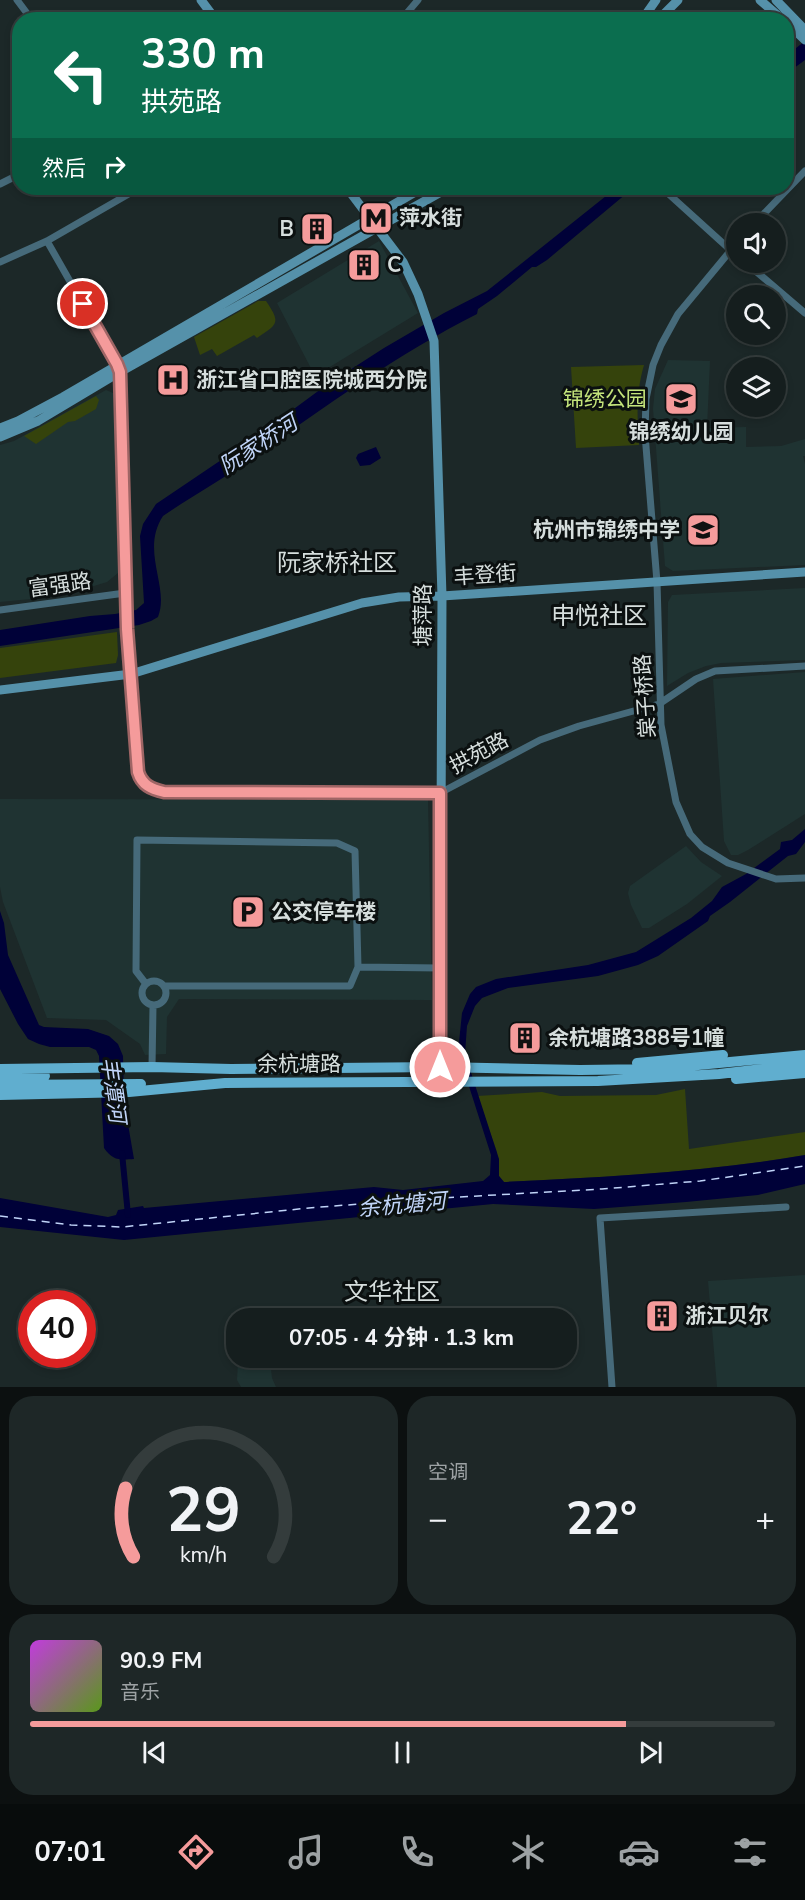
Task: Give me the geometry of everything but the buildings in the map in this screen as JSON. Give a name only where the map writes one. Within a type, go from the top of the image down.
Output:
[{"type":"main road","name":"余杭塘路","points":[[580,1070],[805,1048]]},
{"type":"main road","name":"余杭塘路","points":[[0,1095],[95,1080],[129,1080],[152,1067],[231,1070],[440,1067],[656,1069],[805,1055]]},
{"type":"main road","name":"余杭塘路","points":[[0,1069],[95,1080],[225,1083],[480,1082],[598,1081],[719,1074],[805,1064]]},
{"type":"main road","points":[[129,1080],[231,1070]]},
{"type":"main road","name":"余杭塘路","points":[[598,1081],[638,1085],[805,1073]]},
{"type":"main road","points":[[0,1077],[95,1080]]},
{"type":"main road","points":[[0,1085],[95,1080]]},
{"type":"street","points":[[666,12],[678,0]]},
{"type":"street","points":[[760,0],[774,12]]},
{"type":"street","points":[[776,0],[786,12]]},
{"type":"street","points":[[794,182],[805,171]]},
{"type":"street","points":[[0,262],[47,241],[127,195]]},
{"type":"street","name":"塘萍路","points":[[353,195],[371,216],[403,262],[434,341],[442,596],[440,1067]]},
{"type":"street","points":[[0,437],[38,422],[118,368],[409,195]]},
{"type":"street","points":[[0,428],[18,421],[118,368],[436,195]]},
{"type":"street","points":[[670,195],[726,246]]},
{"type":"street","points":[[765,213],[782,195]]},
{"type":"street","name":"拱苑路","points":[[47,241],[118,368],[127,629],[138,772],[140,780],[147,786],[174,793],[440,793],[540,740],[579,726],[659,704],[696,679],[714,671],[805,666]]},
{"type":"street","name":"棠子桥路","points":[[726,262],[678,314],[653,365],[646,399],[645,434],[657,582],[661,725],[674,792],[682,819],[690,834],[702,847],[728,863],[776,879],[805,878]]},
{"type":"street","points":[[759,273],[805,313]]},
{"type":"street","name":"丰登街","points":[[0,690],[131,674],[362,603],[399,597],[805,572]]},
{"type":"street","name":"富强路","points":[[0,610],[125,593]]},
{"type":"street","points":[[146,984],[136,971],[137,840],[337,843],[355,851],[358,967],[350,986],[164,986],[153,981],[146,984],[142,996],[146,1003],[153,1006],[164,1001],[166,993],[164,986]]},
{"type":"street","points":[[358,967],[440,968]]},
{"type":"street","points":[[152,1067],[153,1006]]},
{"type":"street","points":[[612,1387],[600,1218],[786,1207]]},
{"type":"shaded area","points":[[379,241],[418,313],[315,376],[277,303]]},
{"type":"shaded area","points":[[668,360],[710,361],[707,428],[746,427],[746,447],[781,446],[805,439],[805,456],[803,456],[805,464],[805,565],[673,571],[665,566],[653,409],[655,389]]},
{"type":"shaded area","points":[[106,390],[113,393],[115,400],[118,573],[107,582],[77,591],[41,598],[0,602],[0,445],[14,441]]},
{"type":"shaded area","points":[[805,588],[805,660],[721,663],[688,673],[667,686],[668,602],[672,595]]},
{"type":"shaded area","points":[[805,672],[805,814],[748,850],[738,855],[731,855],[724,841],[713,679]]},
{"type":"shaded area","points":[[0,799],[428,800],[432,1000],[179,999],[167,1017],[166,1054],[145,1055],[140,1044],[106,1020],[47,1018],[3,902],[0,887]]},
{"type":"shaded area","points":[[686,846],[701,862],[722,876],[687,904],[649,928],[642,928],[631,905],[628,893],[630,886]]},
{"type":"shaded area","points":[[805,1275],[805,1387],[717,1387],[708,1281]]},
{"type":"shaded area","points":[[238,1368],[271,1368],[276,1387],[241,1387],[237,1380]]},
{"type":"green space","points":[[258,301],[266,301],[274,314],[273,326],[257,338],[254,335],[217,356],[212,349],[200,355],[194,337]]},
{"type":"green space","name":"锦绣公园","points":[[644,365],[638,405],[639,445],[576,448],[571,367]]},
{"type":"green space","points":[[96,396],[99,400],[96,409],[75,421],[68,422],[36,444],[24,436]]},
{"type":"green space","points":[[117,632],[116,663],[0,678],[0,648]]},
{"type":"green space","points":[[685,1089],[689,1149],[805,1132],[805,1155],[693,1170],[504,1182],[499,1176],[497,1152],[477,1096],[542,1092],[560,1096],[656,1095]]},
{"type":"water","points":[[805,41],[805,60],[794,68],[794,50]]},
{"type":"water","name":"阮家桥河","points":[[607,195],[625,195],[547,260],[532,267],[478,309],[477,314],[390,364],[163,516],[154,542],[161,593],[158,617],[139,625],[0,646],[0,630],[136,610],[144,603],[140,536],[143,524],[156,504],[264,431],[325,386],[384,348],[487,291]]},
{"type":"water","points":[[376,447],[381,458],[370,465],[360,466],[356,458],[358,454]]},
{"type":"water","name":"余杭塘河","points":[[805,829],[805,842],[796,854],[788,856],[710,916],[708,921],[658,956],[638,965],[598,976],[508,988],[482,998],[475,1006],[467,1026],[465,1054],[499,1159],[499,1176],[504,1182],[693,1170],[805,1155],[805,1184],[758,1195],[686,1202],[594,1209],[493,1204],[124,1240],[0,1227],[0,1198],[108,1217],[116,1215],[118,1210],[143,1206],[144,1208],[374,1187],[403,1190],[483,1181],[490,1175],[491,1155],[458,1052],[462,1013],[470,994],[476,987],[496,979],[588,965],[636,952],[691,918],[712,901],[722,887],[746,874],[780,849],[781,842],[792,840]]},
{"type":"water","points":[[0,911],[8,955],[39,1025],[88,1029],[109,1036],[118,1044],[123,1056],[124,1101],[134,1159],[117,1159],[104,1148],[99,1056],[96,1050],[89,1047],[50,1047],[39,1044],[28,1039],[18,1024],[0,989]]},
{"type":"waterway","name":"丰潭河","points":[[122,1153],[128,1215]]},
{"type":"ferry route","points":[[0,1216],[71,1225],[122,1227],[309,1208],[700,1181],[805,1166]]},
{"type":"place","name":"萍水街","points":[[376,218]]},
{"type":"place","name":"B","points":[[317,229]]},
{"type":"place","name":"C","points":[[364,265]]},
{"type":"place","name":"浙江省口腔医院城西分院","points":[[173,380]]},
{"type":"place","name":"锦绣幼儿园","points":[[681,399]]},
{"type":"place","name":"杭州市锦绣中学","points":[[703,530]]},
{"type":"place","name":"公交停车楼","points":[[248,912]]},
{"type":"place","name":"余杭塘路388号1幢","points":[[525,1038]]},
{"type":"place","name":"浙江贝尔","points":[[662,1316]]},
{"type":"district","name":"阮家桥社区","points":[[337,563]]},
{"type":"district","name":"申悦社区","points":[[599,616]]},
{"type":"district","name":"文华社区","points":[[392,1292]]},
{"type":"route","points":[[83,304],[120,372],[125,593],[140,780],[147,786],[164,792],[440,793],[440,1067]]}]
